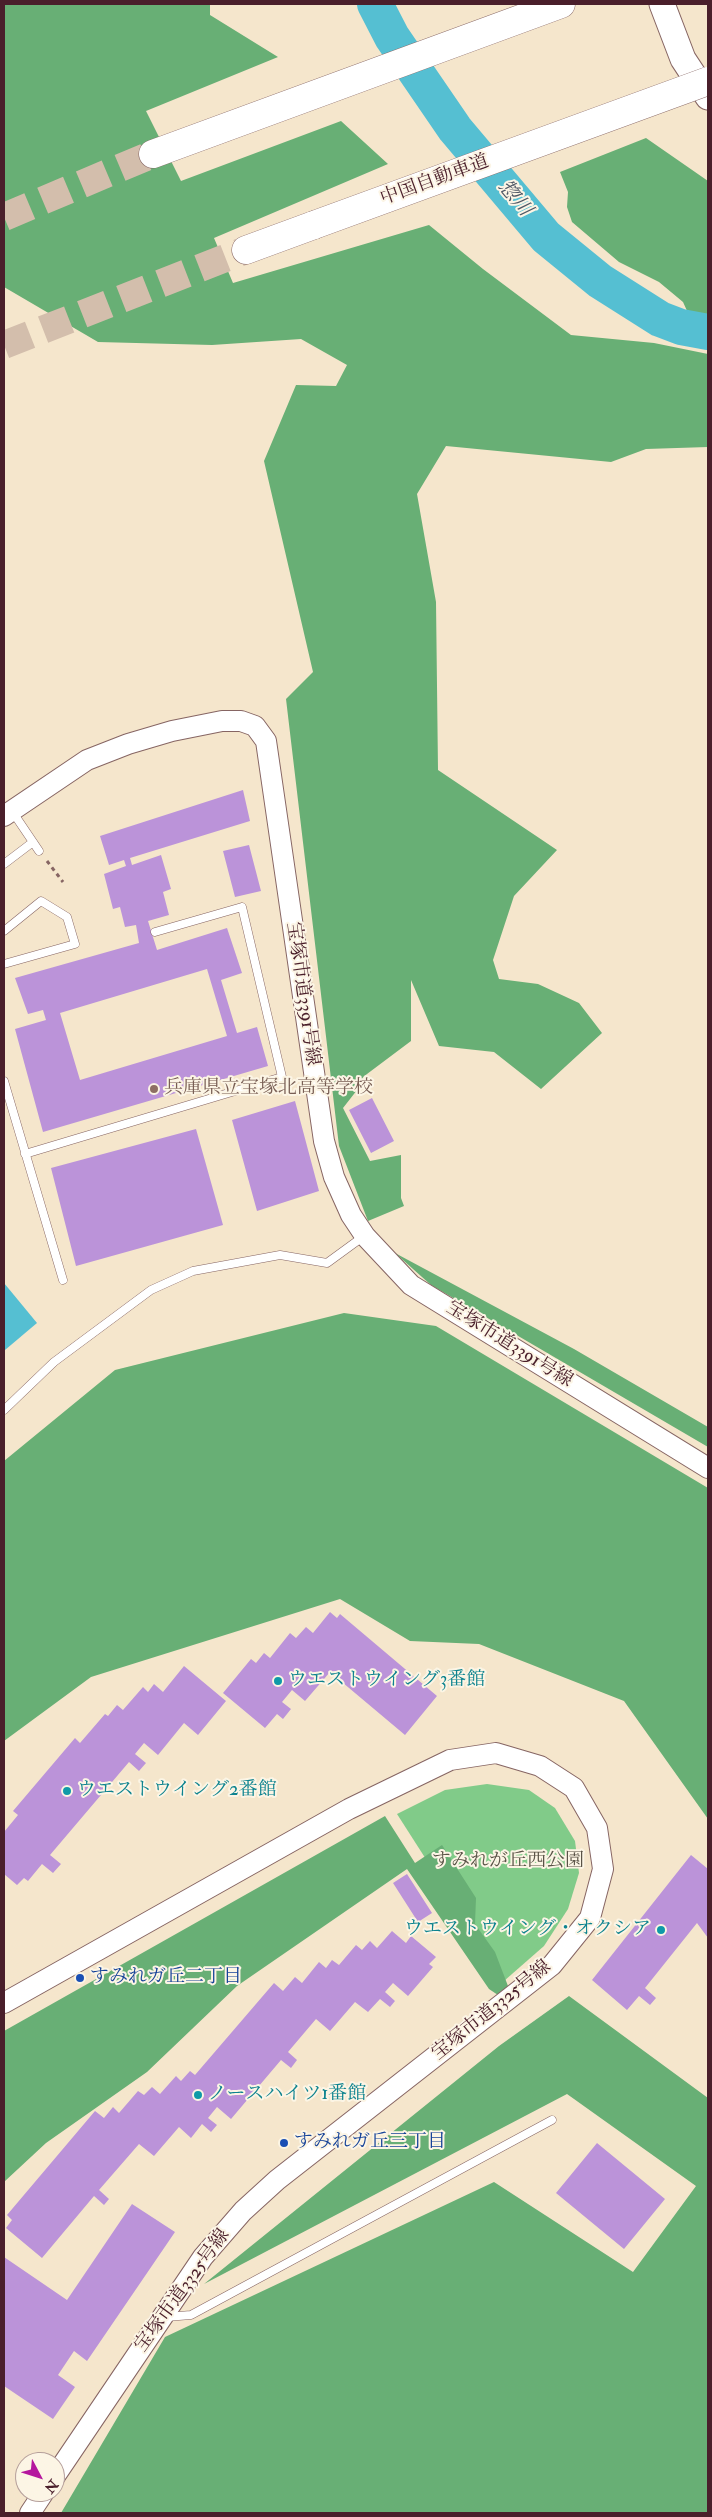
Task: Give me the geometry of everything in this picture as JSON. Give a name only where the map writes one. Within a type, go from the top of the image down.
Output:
[{"type":"highway","points":[[154,154],[561,4]]},
{"type":"highway","name":"中国自動車道","points":[[246,250],[708,81]]},
{"type":"main road","points":[[662,4],[683,58],[708,97]]},
{"type":"street","name":"宝塚市道3391号線","points":[[8,814],[87,760],[128,744],[172,731],[222,720],[241,721],[256,726],[266,741],[324,1140],[334,1177],[350,1215],[364,1236],[411,1285],[708,1468]]},
{"type":"street","name":"宝塚市道3325号線","points":[[4,2003],[349,1809],[450,1760],[496,1753],[540,1766],[574,1788],[597,1828],[603,1870],[590,1918],[552,1965],[277,2180],[243,2211],[203,2257],[65,2461]]},
{"type":"street","points":[[30,2513],[37,2502]]},
{"type":"lane","points":[[8,814],[39,851]]},
{"type":"lane","points":[[4,864],[33,842]]},
{"type":"lane","points":[[4,930],[41,901],[67,917],[75,944],[4,964]]},
{"type":"lane","points":[[25,1154],[282,1077],[242,907],[156,932]]},
{"type":"lane","points":[[4,1081],[63,1280]]},
{"type":"lane","points":[[4,1410],[54,1362],[152,1290],[193,1271],[280,1256],[326,1262],[364,1236]]},
{"type":"lane","points":[[163,2317],[191,2315],[552,2120]]},
{"type":"path","points":[[39,851],[63,882]]},
{"type":"green space","points":[[4,4],[210,4],[210,15],[278,57],[146,111],[181,181],[341,121],[388,164],[214,238],[233,283],[429,225],[483,269],[571,335],[654,343],[708,354],[708,447],[646,449],[611,462],[446,446],[417,494],[436,602],[438,770],[557,850],[514,896],[493,960],[499,979],[538,984],[579,1003],[602,1033],[541,1089],[494,1052],[439,1046],[411,980],[411,1041],[363,1077],[361,1085],[343,1108],[370,1161],[401,1155],[401,1198],[404,1206],[368,1221],[339,1146],[286,699],[313,672],[264,461],[296,385],[336,386],[347,365],[301,339],[212,345],[98,342],[4,287]]},
{"type":"green space","points":[[646,138],[708,181],[708,348],[703,346],[683,302],[659,282],[619,262],[572,222],[567,207],[568,192],[560,172]]},
{"type":"green space","points":[[395,1253],[574,1349],[708,1427],[708,1447],[431,1285]]},
{"type":"green space","points":[[344,1313],[436,1326],[708,1488],[708,1819],[624,1701],[479,1644],[410,1641],[340,1599],[91,1677],[4,1741],[4,1461],[115,1370]]},
{"type":"green space","name":"すみれが丘西公園","points":[[487,1784],[529,1790],[555,1808],[575,1841],[579,1873],[568,1909],[544,1946],[504,1981],[397,1814],[445,1790]]},
{"type":"green space","points":[[385,1816],[415,1863],[442,1845],[476,1898],[475,1924],[495,1952],[508,1986],[498,1995],[489,1989],[407,1869],[237,1986],[147,2072],[46,2143],[4,2182],[4,2031]]},
{"type":"green space","points":[[569,1996],[708,2098],[708,2513],[61,2513],[165,2337],[494,2182],[633,2272],[696,2186],[567,2094],[204,2284],[499,2046]]},
{"type":"water","points":[[4,1283],[37,1323],[5,1350],[4,1349]]},
{"type":"building","points":[[243,790],[250,821],[130,858],[132,865],[161,855],[171,889],[163,892],[169,915],[148,921],[157,950],[227,928],[242,973],[221,980],[237,1033],[257,1027],[268,1066],[43,1132],[15,1029],[46,1020],[43,1010],[28,1014],[15,978],[139,943],[136,925],[125,927],[120,907],[113,909],[104,874],[126,866],[124,860],[109,865],[100,836]],"holes":[[[207,969],[227,1036],[80,1080],[60,1013]]]},
{"type":"building","points":[[249,845],[261,891],[235,897],[223,851]]},
{"type":"building","points":[[372,1098],[394,1141],[371,1153],[349,1110]]},
{"type":"building","points":[[295,1101],[319,1191],[257,1211],[232,1120]]},
{"type":"building","points":[[196,1129],[223,1225],[76,1266],[51,1168]]},
{"type":"building","name":"ウエストウイング3番館","points":[[330,1612],[337,1618],[340,1614],[437,1696],[405,1735],[330,1672],[305,1701],[292,1690],[282,1702],[291,1709],[283,1719],[277,1714],[265,1728],[223,1693],[251,1659],[256,1663],[264,1653],[270,1658],[290,1633],[296,1638],[306,1627],[313,1633]]},
{"type":"building","name":"ウエストウイング2番館","points":[[184,1666],[226,1701],[198,1735],[184,1723],[158,1755],[144,1743],[135,1754],[146,1763],[139,1771],[129,1762],[50,1855],[61,1864],[53,1873],[42,1864],[28,1881],[24,1878],[17,1885],[4,1874],[4,1832],[18,1815],[13,1811],[75,1738],[80,1743],[105,1714],[108,1716],[117,1705],[123,1710],[143,1687],[148,1692],[154,1684],[163,1692]]},
{"type":"building","name":"ウエストウイング・オクシア","points":[[691,1855],[708,1869],[708,1938],[697,1923],[645,1988],[656,1998],[650,2005],[639,1996],[627,2010],[592,1980]]},
{"type":"building","points":[[407,1874],[432,1913],[418,1922],[393,1883]]},
{"type":"building","name":"ノースハイツ1番館","points":[[392,1931],[406,1943],[411,1936],[436,1957],[429,1964],[433,1967],[408,1996],[393,1983],[385,1992],[395,2001],[390,2007],[380,1999],[368,2012],[355,2002],[330,2031],[316,2019],[288,2052],[297,2060],[291,2068],[281,2060],[231,2119],[217,2107],[208,2118],[217,2125],[211,2132],[202,2124],[191,2138],[179,2127],[154,2156],[139,2144],[99,2190],[109,2199],[104,2205],[94,2196],[42,2258],[6,2228],[12,2220],[7,2215],[95,2111],[104,2118],[113,2107],[119,2113],[138,2091],[144,2095],[152,2087],[160,2094],[176,2076],[181,2081],[190,2071],[195,2075],[274,1983],[283,1991],[295,1977],[302,1983],[319,1962],[326,1968],[332,1960],[339,1965],[356,1945],[362,1950],[370,1941],[377,1948]]},
{"type":"building","points":[[597,2143],[665,2199],[624,2249],[556,2193]]},
{"type":"building","points":[[132,2204],[175,2232],[87,2361],[74,2351],[58,2375],[75,2387],[53,2419],[4,2386],[4,2257],[67,2300]]},
{"type":"waterway","name":"惣川","points":[[375,4],[392,37],[455,129],[546,237],[600,281],[660,319],[681,327],[708,332]]},
{"type":"tunnel","points":[[4,217],[153,154]]},
{"type":"tunnel","points":[[4,345],[246,250]]},
{"type":"place","name":"兵庫県立宝塚北高等学校","points":[[154,1089]]},
{"type":"place","name":"ウエストウイング3番館","points":[[278,1681]]},
{"type":"place","name":"ウエストウイング2番館","points":[[67,1791]]},
{"type":"place","name":"ウエストウイング・オクシア","points":[[661,1930]]},
{"type":"place","name":"すみれガ丘二丁目","points":[[80,1978]]},
{"type":"place","name":"ノースハイツ1番館","points":[[198,2095]]},
{"type":"place","name":"すみれガ丘三丁目","points":[[284,2143]]}]
